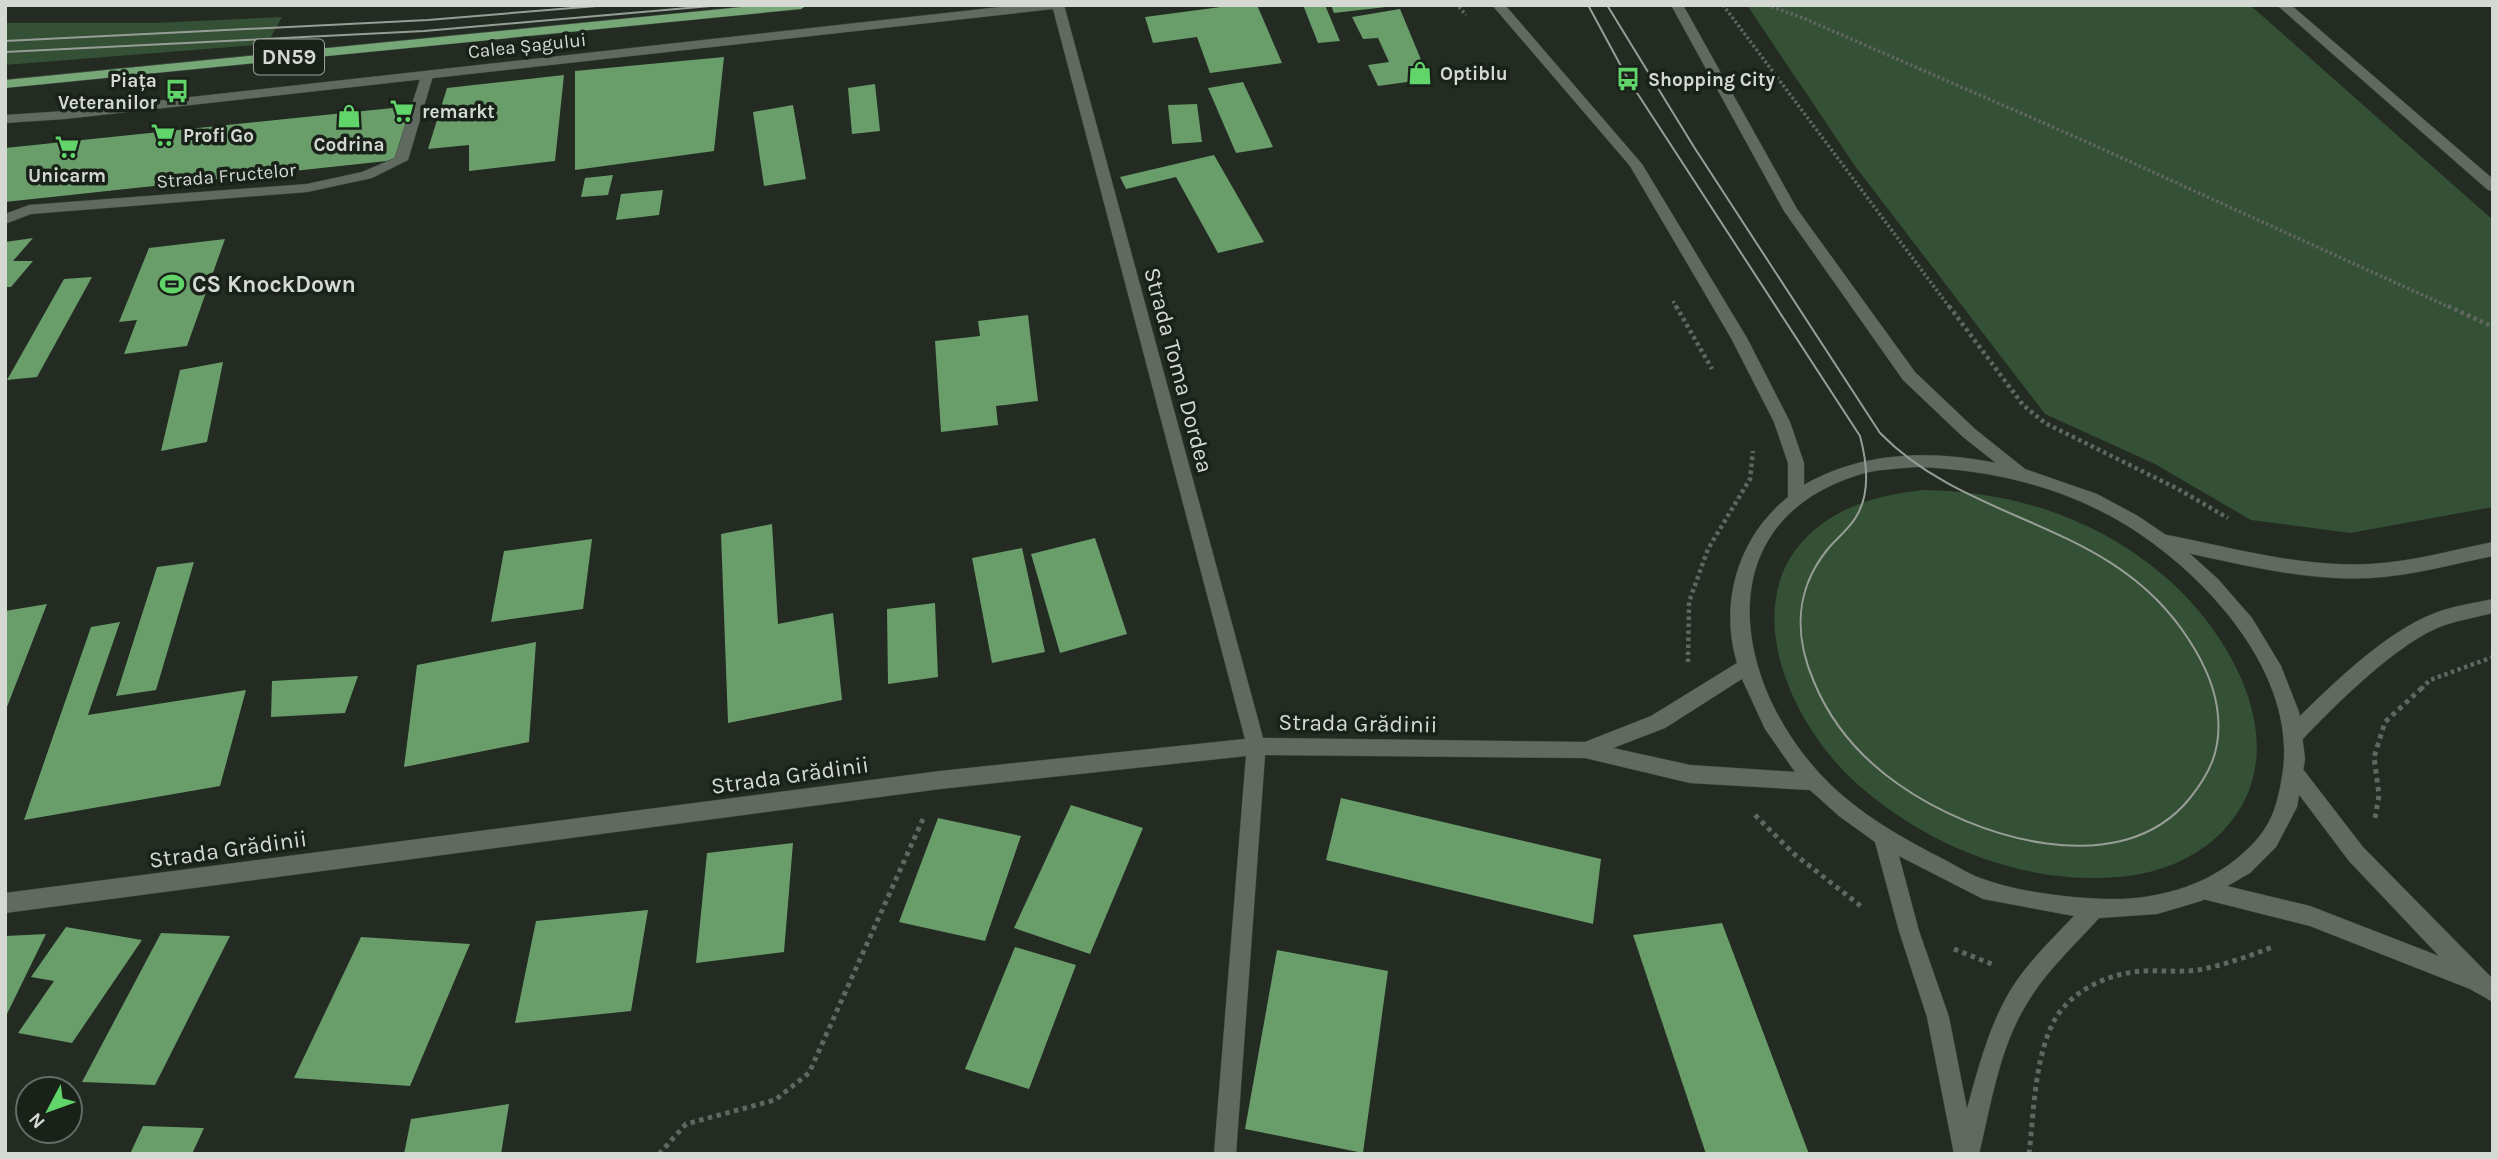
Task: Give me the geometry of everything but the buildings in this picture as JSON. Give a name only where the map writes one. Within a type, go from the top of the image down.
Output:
[{"type":"main road","name":"Calea Șagului","points":[[5,84],[801,5]]},
{"type":"street","name":"Calea Șagului","points":[[5,119],[65,116],[1056,5]]},
{"type":"street","name":"Strada Toma Dordea","points":[[1056,5],[1256,746],[1225,1154]]},
{"type":"street","points":[[1498,5],[1635,164],[1739,338],[1782,422],[1796,463],[1796,498]]},
{"type":"street","points":[[1678,5],[1791,211],[1909,376],[1969,433],[2022,473]]},
{"type":"street","points":[[2283,5],[2493,187]]},
{"type":"street","name":"Strada Fructelor","points":[[5,219],[29,210],[307,188],[377,173],[401,160],[427,76]]},
{"type":"street","points":[[1915,461],[1959,461],[2022,473],[2094,500],[2162,541],[2211,582],[2251,630],[2280,681],[2294,735],[2295,774],[2286,810],[2269,842],[2241,869],[2206,891],[2153,906],[2093,910],[1986,890],[1885,841],[1848,813],[1815,782],[1784,745],[1760,707],[1745,668],[1737,616],[1744,569],[1764,529],[1796,498],[1834,477],[1868,466],[1915,461]]},
{"type":"street","points":[[2162,541],[2290,566],[2350,570],[2397,569],[2493,549]]},
{"type":"street","points":[[2294,735],[2325,703],[2403,638],[2439,619],[2493,606]]},
{"type":"street","name":"Strada Grădinii","points":[[1585,750],[1658,722],[1745,668]]},
{"type":"street","name":"Strada Grădinii","points":[[5,903],[940,780],[1256,746],[1585,750],[1690,774],[1815,782]]},
{"type":"street","points":[[2295,774],[2356,854],[2486,987]]},
{"type":"street","points":[[1885,841],[1909,931],[1938,1017],[1966,1154]]},
{"type":"street","points":[[2206,891],[2310,916],[2486,987]]},
{"type":"street","points":[[1966,1154],[2011,1009],[2031,979],[2093,910]]},
{"type":"path","points":[[1723,5],[2023,405],[2045,423],[2166,483],[2231,520]]},
{"type":"path","points":[[1767,5],[1803,18],[2087,142],[2493,327]]},
{"type":"path","points":[[1459,7],[1473,22]]},
{"type":"path","points":[[1670,295],[1717,377]]},
{"type":"path","points":[[1686,669],[1689,602],[1708,549],[1750,479],[1754,443]]},
{"type":"path","points":[[2374,821],[2379,796],[2374,757],[2385,722],[2430,680],[2493,657]]},
{"type":"path","points":[[659,1154],[686,1124],[775,1100],[809,1073],[940,780]]},
{"type":"path","points":[[1748,810],[1793,853],[1863,908]]},
{"type":"path","points":[[2029,1154],[2037,1078],[2052,1025],[2074,996],[2096,982],[2133,972],[2188,971],[2238,960],[2281,944]]},
{"type":"path","points":[[1950,948],[1995,966]]},
{"type":"green space","points":[[1747,5],[2250,5],[2493,220],[2493,507],[2350,533],[2251,520],[2155,464],[2045,414],[1855,166]]},
{"type":"green space","points":[[282,17],[267,44],[5,65],[5,23],[154,23]]},
{"type":"green space","points":[[1923,490],[2020,502],[2080,523],[2109,537],[2163,575],[2213,629],[2233,661],[2248,695],[2256,730],[2256,766],[2245,799],[2223,831],[2201,850],[2161,869],[2119,877],[2047,875],[2012,867],[1944,842],[1913,825],[1855,782],[1830,755],[1808,724],[1790,689],[1778,653],[1774,616],[1780,581],[1797,549],[1837,514],[1873,500]]},
{"type":"tram line","points":[[5,41],[428,20],[609,5]]},
{"type":"tram line","points":[[5,52],[424,31],[722,5]]},
{"type":"tram line","points":[[1588,5],[1628,79],[1860,436],[1866,477],[1861,508],[1816,565],[1804,597],[1801,614],[1803,648],[1808,665],[1821,697],[1838,725],[1872,763],[1898,784],[1930,804],[1966,821],[2006,835],[2047,844],[2087,846],[2126,840],[2161,824],[2197,789],[2213,760],[2218,740],[2215,696],[2204,667],[2189,640],[2157,600],[2121,570],[2082,546],[1956,488],[1917,464],[1880,433],[1694,147],[1607,5]]},
{"type":"place","name":"Optiblu","points":[[1420,73]]},
{"type":"place","name":"Shopping City","points":[[1628,79]]},
{"type":"place","name":"Piața Veteranilor","points":[[177,91]]},
{"type":"place","name":"remarkt","points":[[402,111]]},
{"type":"place","name":"Codrina","points":[[349,116]]},
{"type":"place","name":"Profi Go","points":[[163,135]]},
{"type":"place","name":"Unicarm","points":[[67,147]]},
{"type":"place","name":"CS KnockDown","points":[[172,284]]}]
